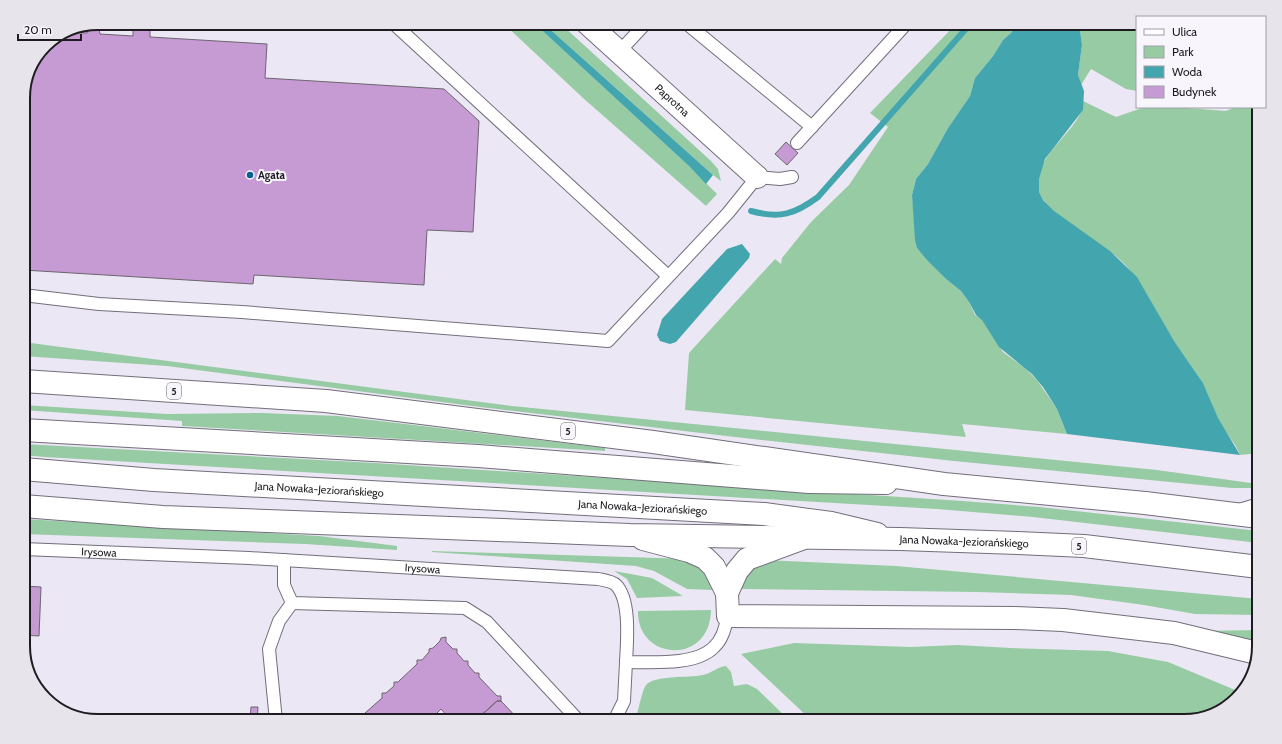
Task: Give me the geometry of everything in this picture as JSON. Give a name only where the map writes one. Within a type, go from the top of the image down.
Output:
[{"type":"street","name":"Paprotna","points":[[595,30],[757,177]]},
{"type":"street","name":"5","points":[[30,381],[326,401],[653,442],[944,484],[1145,503],[1252,516]]},
{"type":"street","points":[[30,430],[478,456],[809,482],[944,484]]},
{"type":"street","name":"Jana Nowaka-Jeziorańskiego","points":[[30,470],[154,480],[764,514],[831,523],[897,539],[1084,546],[1252,566]]},
{"type":"street","name":"5","points":[[30,507],[163,517],[630,536],[897,539]]},
{"type":"street","points":[[630,536],[689,551],[705,558],[714,567],[727,593],[728,616],[1006,618],[1064,620],[1174,633],[1251,652]]},
{"type":"street","points":[[727,593],[737,571],[747,559],[804,538]]},
{"type":"lane","points":[[401,30],[668,276]]},
{"type":"lane","points":[[619,52],[639,30]]},
{"type":"lane","points":[[694,30],[812,127]]},
{"type":"lane","points":[[797,143],[897,30]]},
{"type":"lane","points":[[30,296],[99,304],[242,312],[608,341],[728,213],[757,177],[780,179],[792,177]]},
{"type":"lane","points":[[1226,513],[1252,506]]},
{"type":"lane","name":"Irysowa","points":[[30,549],[284,560],[598,579],[615,584],[623,594],[626,662],[624,701],[618,714]]},
{"type":"lane","points":[[284,560],[284,585],[292,603]]},
{"type":"lane","points":[[275,714],[269,649],[280,621],[292,603]]},
{"type":"lane","points":[[292,603],[465,608],[487,622],[572,714]]},
{"type":"lane","points":[[626,662],[675,661],[697,658],[714,648],[722,636],[728,616]]},
{"type":"green space","points":[[510,30],[542,30],[690,167],[717,194],[706,206],[583,98]]},
{"type":"green space","points":[[551,30],[568,30],[711,161],[718,169],[721,181]]},
{"type":"green space","points":[[950,30],[1013,30],[1003,40],[993,56],[975,78],[970,96],[948,128],[928,164],[916,179],[912,195],[917,248],[946,279],[961,291],[969,302],[975,315],[982,319],[1003,352],[1026,369],[1037,380],[1057,409],[1067,434],[962,424],[966,437],[685,410],[689,353],[775,259],[781,264],[782,258],[811,222],[849,185],[888,127],[870,113]]},
{"type":"green space","points":[[1080,30],[1136,30],[1136,91],[1126,89],[1091,69],[1081,85],[1078,75],[1082,45]]},
{"type":"green space","points":[[1083,101],[1116,117],[1142,108],[1188,108],[1226,111],[1233,108],[1252,108],[1252,454],[1240,455],[1218,419],[1202,382],[1168,332],[1143,288],[1127,267],[1109,251],[1059,216],[1048,206],[1041,196],[1038,187],[1039,174],[1044,162],[1051,151],[1076,121],[1081,112]]},
{"type":"green space","points":[[30,343],[512,406],[1157,470],[1251,483],[1252,488],[1232,488],[954,461],[735,437],[472,406],[167,366],[30,356]]},
{"type":"green space","points":[[30,405],[167,414],[262,413],[338,416],[605,448],[605,451],[182,426],[182,421],[30,410]]},
{"type":"green space","points":[[30,444],[375,463],[963,501],[1039,507],[1252,530],[1252,542],[1033,517],[937,509],[30,456]]},
{"type":"green space","points":[[30,519],[319,536],[397,546],[397,550],[305,544],[30,534]]},
{"type":"green space","points":[[432,551],[690,559],[707,570],[713,590],[687,589],[654,571],[636,566]]},
{"type":"green space","points":[[764,560],[896,566],[1252,598],[1252,615],[1195,614],[1071,595],[977,592],[740,589],[744,572]]},
{"type":"green space","points":[[614,571],[652,578],[683,596],[637,598],[627,579]]},
{"type":"green space","points":[[711,610],[708,628],[699,641],[687,648],[674,650],[660,647],[649,640],[641,628],[638,611]]},
{"type":"green space","points":[[1252,630],[1252,639],[1239,640],[1198,631]]},
{"type":"green space","points":[[794,643],[910,647],[958,645],[1108,651],[1168,662],[1235,690],[1225,700],[1210,709],[1201,712],[1184,714],[805,714],[741,654]]},
{"type":"green space","points":[[726,666],[731,672],[734,686],[747,684],[757,689],[783,714],[637,714],[646,685],[650,682],[664,678],[703,675]]},
{"type":"water","points":[[542,30],[551,30],[713,175],[706,184],[690,167]]},
{"type":"water","points":[[1013,30],[1080,30],[1082,45],[1078,75],[1084,91],[1083,110],[1045,159],[1039,179],[1039,192],[1043,200],[1054,211],[1110,251],[1137,277],[1174,341],[1203,383],[1218,418],[1240,455],[1067,434],[1057,409],[1043,387],[1032,374],[999,347],[961,291],[946,279],[917,248],[915,240],[912,195],[916,179],[928,164],[948,128],[970,96],[975,78],[993,56],[1003,40]]},
{"type":"water","points":[[742,244],[750,254],[749,258],[676,342],[670,344],[660,341],[657,335],[662,319],[727,249]]},
{"type":"building","name":"Agata","points":[[99,30],[100,34],[133,36],[133,30],[150,30],[150,37],[267,44],[265,78],[444,89],[479,121],[473,232],[427,230],[424,285],[254,275],[253,284],[30,270],[30,94],[32,81],[37,68],[53,47],[64,39],[76,34],[87,33],[88,31]]},
{"type":"building","points":[[786,142],[798,153],[787,165],[775,154]]},
{"type":"building","points":[[30,586],[41,587],[39,636],[30,635]]},
{"type":"building","points":[[446,637],[446,642],[453,649],[457,649],[457,653],[464,661],[468,661],[468,665],[475,673],[479,673],[479,677],[497,696],[501,696],[501,701],[497,701],[483,714],[446,714],[441,709],[436,714],[364,714],[382,698],[382,693],[386,693],[394,686],[394,682],[398,682],[417,664],[417,660],[422,660],[429,652],[429,649],[433,648],[441,638]]},
{"type":"building","points":[[497,701],[501,701],[513,714],[483,714]]},
{"type":"building","points":[[251,707],[258,707],[258,714],[250,714]]},
{"type":"waterway","points":[[751,211],[770,215],[779,215],[794,211],[818,197],[965,30]]},
{"type":"place","name":"Agata","points":[[250,175]]}]
